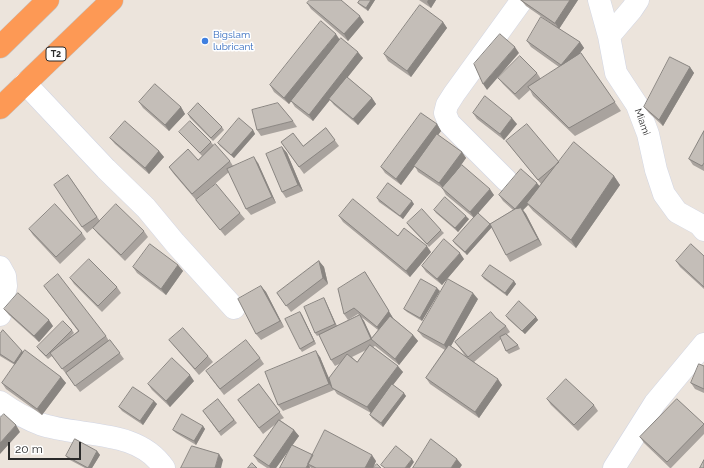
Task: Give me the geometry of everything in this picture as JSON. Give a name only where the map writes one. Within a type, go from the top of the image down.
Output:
[{"type":"highway","points":[[0,47],[48,0]]},
{"type":"highway","name":"T2","points":[[0,108],[112,0]]},
{"type":"street","points":[[506,180],[449,124],[445,113],[447,105],[454,94],[522,0]]},
{"type":"street","name":"Miami","points":[[599,0],[609,36],[616,73],[637,105],[648,134],[656,170],[664,194],[677,212],[699,224],[704,230]]},
{"type":"street","points":[[609,36],[632,10],[638,0]]},
{"type":"street","points":[[25,83],[106,169],[146,208],[175,243],[234,308]]},
{"type":"street","points":[[0,267],[5,276],[6,286],[0,315]]},
{"type":"street","points":[[614,468],[655,403],[704,344]]},
{"type":"street","points":[[0,402],[15,413],[41,424],[130,442],[146,450],[159,460],[164,468]]},
{"type":"building","points":[[310,0],[341,0],[360,16],[344,34],[307,3]]},
{"type":"building","points":[[360,0],[371,0],[366,8],[358,3]]},
{"type":"building","points":[[521,0],[570,0],[555,23]]},
{"type":"building","points":[[420,5],[443,22],[407,71],[384,54]]},
{"type":"building","points":[[541,17],[580,42],[561,65],[527,41]]},
{"type":"building","points":[[321,21],[336,34],[284,98],[270,85]]},
{"type":"building","points":[[500,34],[515,47],[483,84],[474,64]]},
{"type":"building","points":[[341,38],[358,52],[309,115],[291,101]]},
{"type":"building","points":[[581,53],[615,102],[569,128],[528,87]]},
{"type":"building","points":[[520,56],[537,73],[515,94],[498,78]]},
{"type":"building","points":[[670,57],[690,67],[659,120],[644,107]]},
{"type":"building","points":[[347,77],[372,98],[353,119],[329,99]]},
{"type":"building","points":[[155,84],[181,107],[165,125],[139,102]]},
{"type":"building","points":[[485,96],[512,118],[500,134],[473,113]]},
{"type":"building","points":[[198,103],[222,127],[211,138],[188,114]]},
{"type":"building","points":[[278,103],[293,121],[257,130],[252,110]]},
{"type":"building","points":[[421,113],[437,124],[396,179],[381,167]]},
{"type":"building","points":[[239,118],[253,130],[231,155],[218,143]]},
{"type":"building","points":[[125,121],[159,151],[145,168],[110,138]]},
{"type":"building","points":[[190,121],[211,142],[200,153],[179,132]]},
{"type":"building","points":[[527,124],[559,162],[538,180],[506,141]]},
{"type":"building","points":[[326,128],[335,140],[299,167],[281,142],[293,133],[303,146]]},
{"type":"building","points":[[704,131],[704,163],[702,166],[689,159]]},
{"type":"building","points":[[437,134],[462,152],[439,183],[414,166]]},
{"type":"building","points":[[574,142],[614,176],[571,240],[527,203]]},
{"type":"building","points":[[215,144],[230,161],[192,194],[169,167],[188,149],[198,160]]},
{"type":"building","points":[[282,147],[298,185],[282,192],[266,154]]},
{"type":"building","points":[[254,157],[272,197],[246,209],[227,169]]},
{"type":"building","points":[[462,165],[490,189],[470,212],[442,188]]},
{"type":"building","points":[[521,169],[537,183],[515,209],[499,195]]},
{"type":"building","points":[[68,175],[97,217],[82,227],[54,185]]},
{"type":"building","points":[[388,183],[412,201],[400,216],[377,198]]},
{"type":"building","points":[[216,184],[240,213],[220,230],[196,200]]},
{"type":"building","points":[[445,197],[466,216],[455,228],[434,210]]},
{"type":"building","points":[[353,199],[398,236],[404,228],[427,246],[406,271],[339,216]]},
{"type":"building","points":[[55,204],[82,233],[56,257],[29,229]]},
{"type":"building","points":[[116,204],[144,231],[121,255],[93,228]]},
{"type":"building","points":[[521,208],[538,239],[506,255],[490,224],[515,209]]},
{"type":"building","points":[[422,209],[441,230],[427,244],[407,223]]},
{"type":"building","points":[[478,213],[490,224],[465,252],[453,241]]},
{"type":"building","points":[[444,239],[460,253],[437,279],[422,266]]},
{"type":"building","points":[[150,244],[178,265],[161,289],[133,267]]},
{"type":"building","points":[[691,244],[704,256],[704,287],[676,261]]},
{"type":"building","points":[[89,259],[117,287],[98,306],[70,278]]},
{"type":"building","points":[[319,261],[323,278],[286,306],[277,293]]},
{"type":"building","points":[[490,265],[514,281],[505,293],[482,276]]},
{"type":"building","points":[[365,272],[389,311],[377,327],[354,308],[344,314],[338,289]]},
{"type":"building","points":[[58,274],[106,336],[62,369],[50,353],[79,331],[44,286]]},
{"type":"building","points":[[421,279],[437,288],[420,318],[404,309]]},
{"type":"building","points":[[448,279],[473,293],[444,345],[418,331]]},
{"type":"building","points":[[261,286],[280,321],[256,334],[238,299]]},
{"type":"building","points":[[18,293],[49,320],[34,336],[4,309]]},
{"type":"building","points":[[324,298],[335,324],[315,333],[304,307]]},
{"type":"building","points":[[519,301],[536,317],[522,331],[506,316]]},
{"type":"building","points":[[300,312],[314,341],[300,349],[285,319]]},
{"type":"building","points":[[491,312],[506,326],[468,357],[455,342]]},
{"type":"building","points":[[360,315],[371,339],[331,360],[319,335]]},
{"type":"building","points":[[390,316],[413,335],[395,359],[371,339]]},
{"type":"building","points":[[63,321],[72,330],[46,356],[37,347]]},
{"type":"building","points":[[183,328],[208,356],[195,369],[169,340]]},
{"type":"building","points":[[3,330],[22,351],[14,363],[0,354],[0,334]]},
{"type":"building","points":[[506,334],[518,345],[506,351],[500,337]]},
{"type":"building","points":[[110,340],[120,353],[75,386],[66,373]]},
{"type":"building","points":[[246,340],[260,358],[220,389],[206,371]]},
{"type":"building","points":[[370,345],[398,366],[367,407],[332,388],[329,378],[347,354],[357,362]]},
{"type":"building","points":[[449,345],[498,379],[475,412],[426,378]]},
{"type":"building","points":[[25,350],[61,377],[37,409],[2,383]]},
{"type":"building","points":[[316,351],[329,384],[278,405],[265,372]]},
{"type":"building","points":[[172,358],[190,375],[166,401],[148,384]]},
{"type":"building","points":[[699,364],[704,366],[704,389],[691,383]]},
{"type":"building","points":[[566,379],[594,405],[574,425],[547,399]]},
{"type":"building","points":[[259,384],[280,412],[259,428],[238,400]]},
{"type":"building","points":[[392,384],[404,393],[381,423],[370,415]]},
{"type":"building","points":[[133,387],[154,401],[140,421],[119,407]]},
{"type":"building","points":[[218,399],[234,420],[219,432],[203,411]]},
{"type":"building","points":[[677,399],[704,424],[667,462],[640,437]]},
{"type":"building","points":[[4,414],[16,425],[0,443],[0,418]]},
{"type":"building","points":[[182,414],[203,426],[194,441],[173,430]]},
{"type":"building","points":[[279,420],[294,430],[269,466],[254,456]]},
{"type":"building","points":[[325,430],[372,455],[365,468],[316,468],[308,464]]},
{"type":"building","points":[[75,439],[97,451],[88,468],[66,456]]},
{"type":"building","points":[[431,439],[457,459],[451,468],[413,468]]},
{"type":"building","points":[[292,445],[313,455],[306,468],[280,468]]},
{"type":"building","points":[[192,446],[219,454],[215,468],[181,468]]},
{"type":"building","points":[[396,446],[412,459],[405,468],[385,468],[381,465]]},
{"type":"building","points":[[704,460],[704,468],[700,468]]},
{"type":"building","points":[[252,463],[257,468],[248,468]]},
{"type":"building","points":[[377,464],[381,468],[373,468]]},
{"type":"place","name":"Bigslam lubricant","points":[[205,41]]}]
